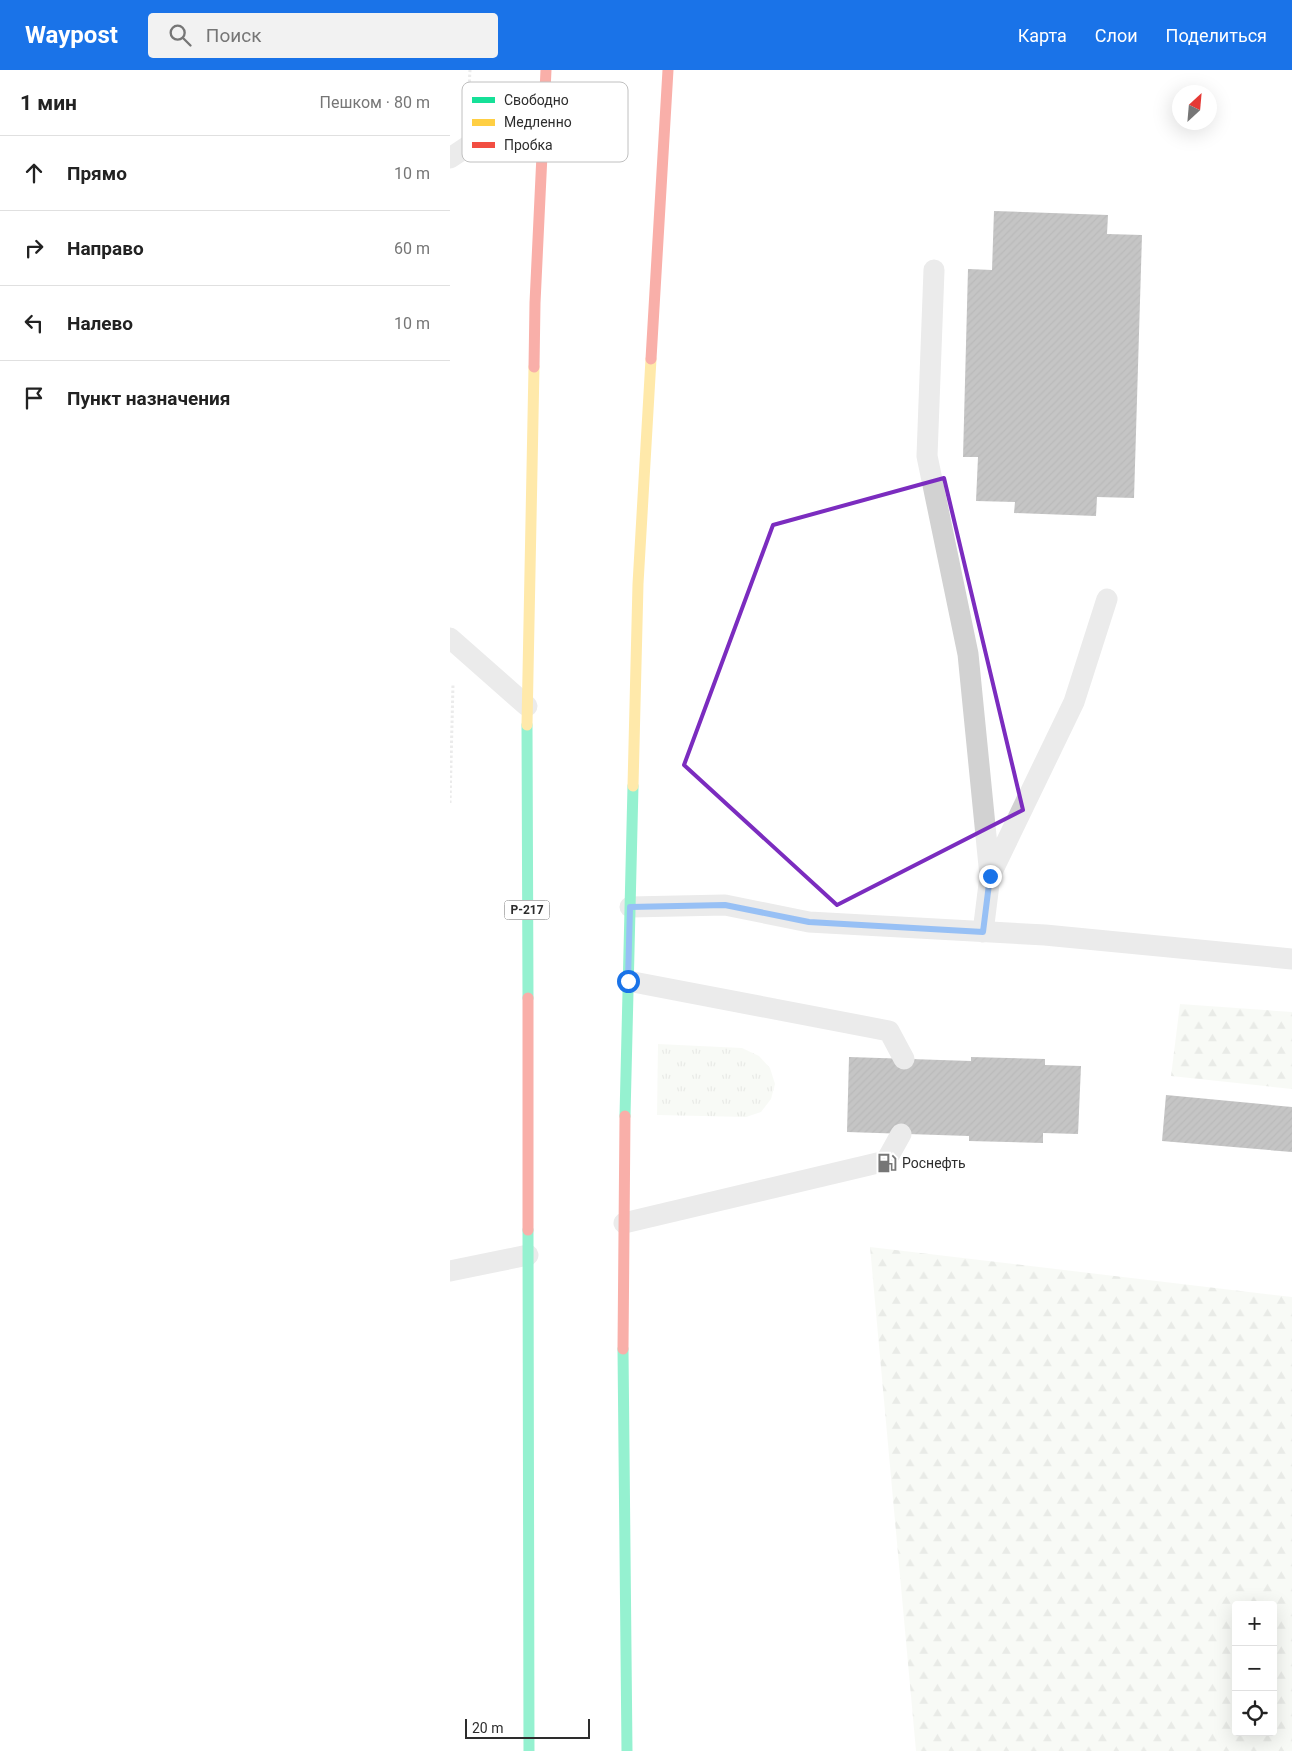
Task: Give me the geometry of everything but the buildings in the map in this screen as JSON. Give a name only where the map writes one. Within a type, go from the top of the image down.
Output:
[{"type":"main road","points":[[628,1751],[623,1336],[628,981],[638,584],[668,70]]},
{"type":"main road","name":"Р-217","points":[[529,1751],[527,706],[535,303],[542,162]]},
{"type":"lane","points":[[450,158],[462,150]]},
{"type":"lane","points":[[934,270],[927,456],[968,654],[990,876],[983,932]]},
{"type":"lane","points":[[990,876],[1074,702],[1107,599]]},
{"type":"lane","points":[[452,639],[527,706]]},
{"type":"lane","points":[[630,907],[725,905],[809,922],[1045,935],[1292,959]]},
{"type":"lane","points":[[628,981],[889,1031],[904,1059]]},
{"type":"lane","points":[[624,1223],[886,1161],[901,1134]]},
{"type":"lane","points":[[450,1271],[528,1255]]},
{"type":"path","points":[[450,803],[452,639]]},
{"type":"highlighted area","points":[[944,478],[1023,810],[837,905],[684,765],[773,525]]},
{"type":"green space","points":[[1180,1004],[1292,1012],[1292,1089],[1171,1076]]},
{"type":"green space","points":[[658,1044],[742,1048],[759,1056],[770,1068],[775,1084],[771,1099],[761,1112],[746,1117],[657,1115]]},
{"type":"green space","points":[[870,1247],[1292,1297],[1292,1751],[916,1751]]},
{"type":"traffic: fast","points":[[527,725],[528,998]]},
{"type":"traffic: fast","points":[[625,1116],[633,786]]},
{"type":"traffic: fast","points":[[528,1230],[529,1751]]},
{"type":"traffic: fast","points":[[623,1349],[627,1751]]},
{"type":"traffic: slow","points":[[633,786],[638,584],[651,359]]},
{"type":"traffic: slow","points":[[527,725],[534,367]]},
{"type":"traffic: jam","points":[[545,82],[546,70]]},
{"type":"traffic: jam","points":[[651,359],[668,70]]},
{"type":"traffic: jam","points":[[534,367],[542,162]]},
{"type":"traffic: jam","points":[[528,998],[528,1230]]},
{"type":"traffic: jam","points":[[623,1349],[625,1116]]},
{"type":"place","name":"Роснефть","points":[[887,1163]]},
{"type":"route","points":[[628,981],[630,907],[725,905],[809,922],[983,932],[990,876]]}]
